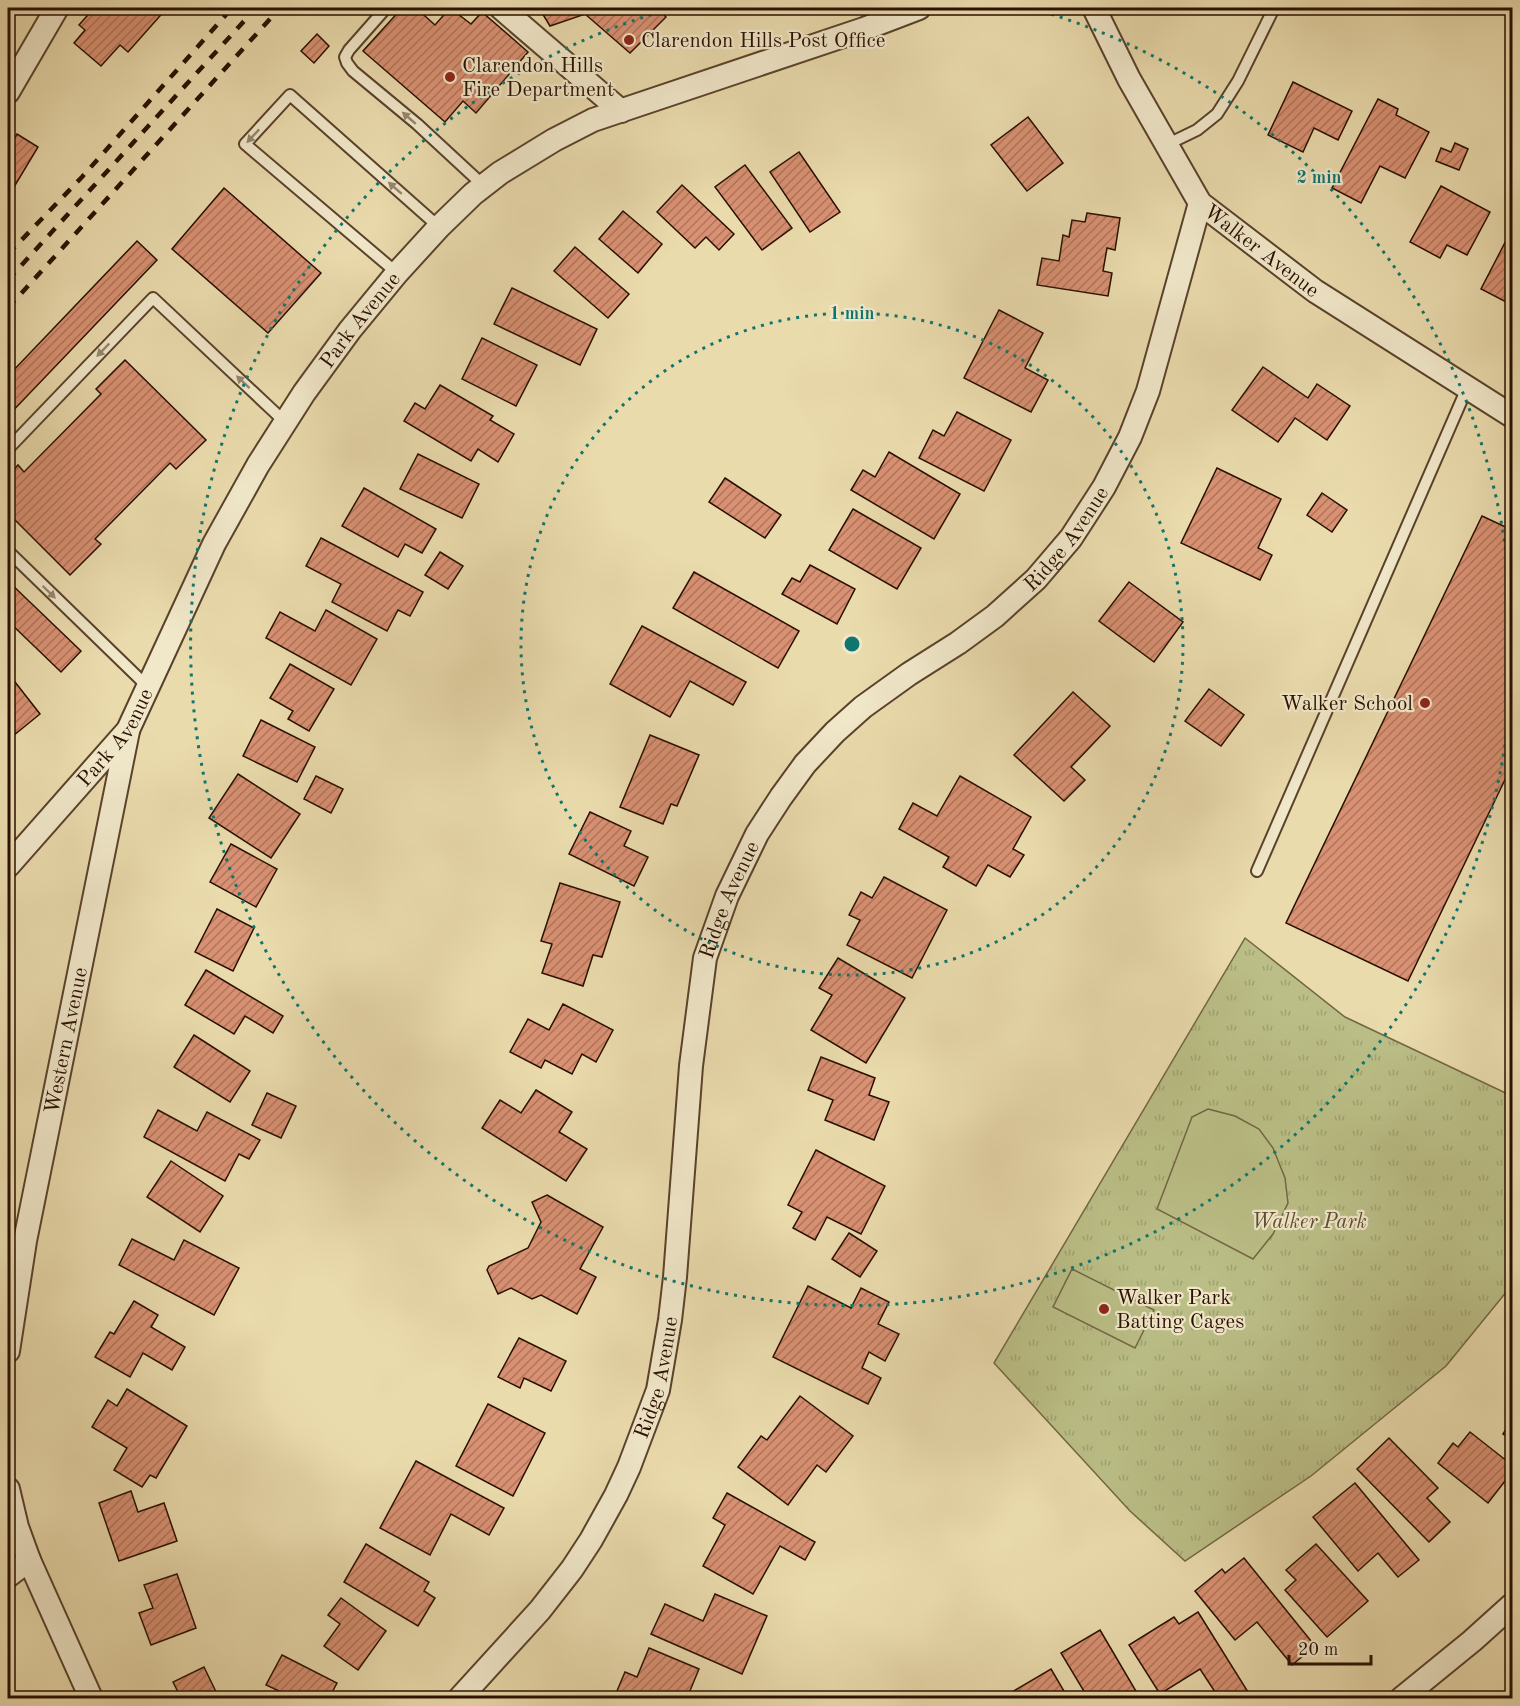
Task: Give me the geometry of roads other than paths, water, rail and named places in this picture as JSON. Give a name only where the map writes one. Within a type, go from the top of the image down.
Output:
[{"type":"street","points":[[8,92],[57,8]]},
{"type":"street","points":[[501,8],[621,111]]},
{"type":"street","name":"Park Avenue","points":[[9,860],[128,730],[213,544],[258,465],[304,393],[350,330],[397,273],[473,194],[500,173],[554,140],[593,120],[864,29],[919,8]]},
{"type":"street","name":"Walker Avenue","points":[[1094,8],[1129,79],[1200,203],[1315,291],[1512,416]]},
{"type":"street","name":"Ridge Avenue","points":[[460,1698],[540,1610],[591,1540],[629,1467],[658,1390],[672,1299],[691,1066],[705,958],[727,896],[757,834],[793,780],[835,732],[863,707],[995,616],[1036,579],[1071,538],[1104,488],[1148,391],[1200,203]]},
{"type":"street","name":"Western Avenue","points":[[8,1351],[25,1241],[128,730]]},
{"type":"street","points":[[8,1489],[17,1527],[29,1560],[91,1698]]},
{"type":"street","points":[[8,1576],[29,1560]]},
{"type":"street","points":[[1402,1698],[1512,1605]]},
{"type":"lane","points":[[386,8],[349,50],[345,57],[347,63],[353,71],[417,124],[484,186]]},
{"type":"lane","points":[[1166,145],[1197,130],[1217,114],[1238,81],[1274,8]]},
{"type":"lane","points":[[397,273],[245,144],[290,95],[439,227]]},
{"type":"lane","points":[[8,449],[153,298],[285,422]]},
{"type":"lane","points":[[1257,871],[1467,388]]},
{"type":"lane","points":[[8,551],[148,687]]},
{"type":"railway","points":[[8,254],[82,177],[232,8]]},
{"type":"railway","points":[[8,280],[256,8]]},
{"type":"railway","points":[[8,308],[280,8]]},
{"type":"place","name":"Clarendon Hills Post Office","points":[[629,40]]},
{"type":"place","name":"Clarendon Hills Fire Department","points":[[450,77]]},
{"type":"place","name":"Walker School","points":[[1425,703]]},
{"type":"place","name":"Walker Park Batting Cages","points":[[1104,1309]]},
{"type":"park label","name":"Walker Park","points":[[1309,1221]]}]
